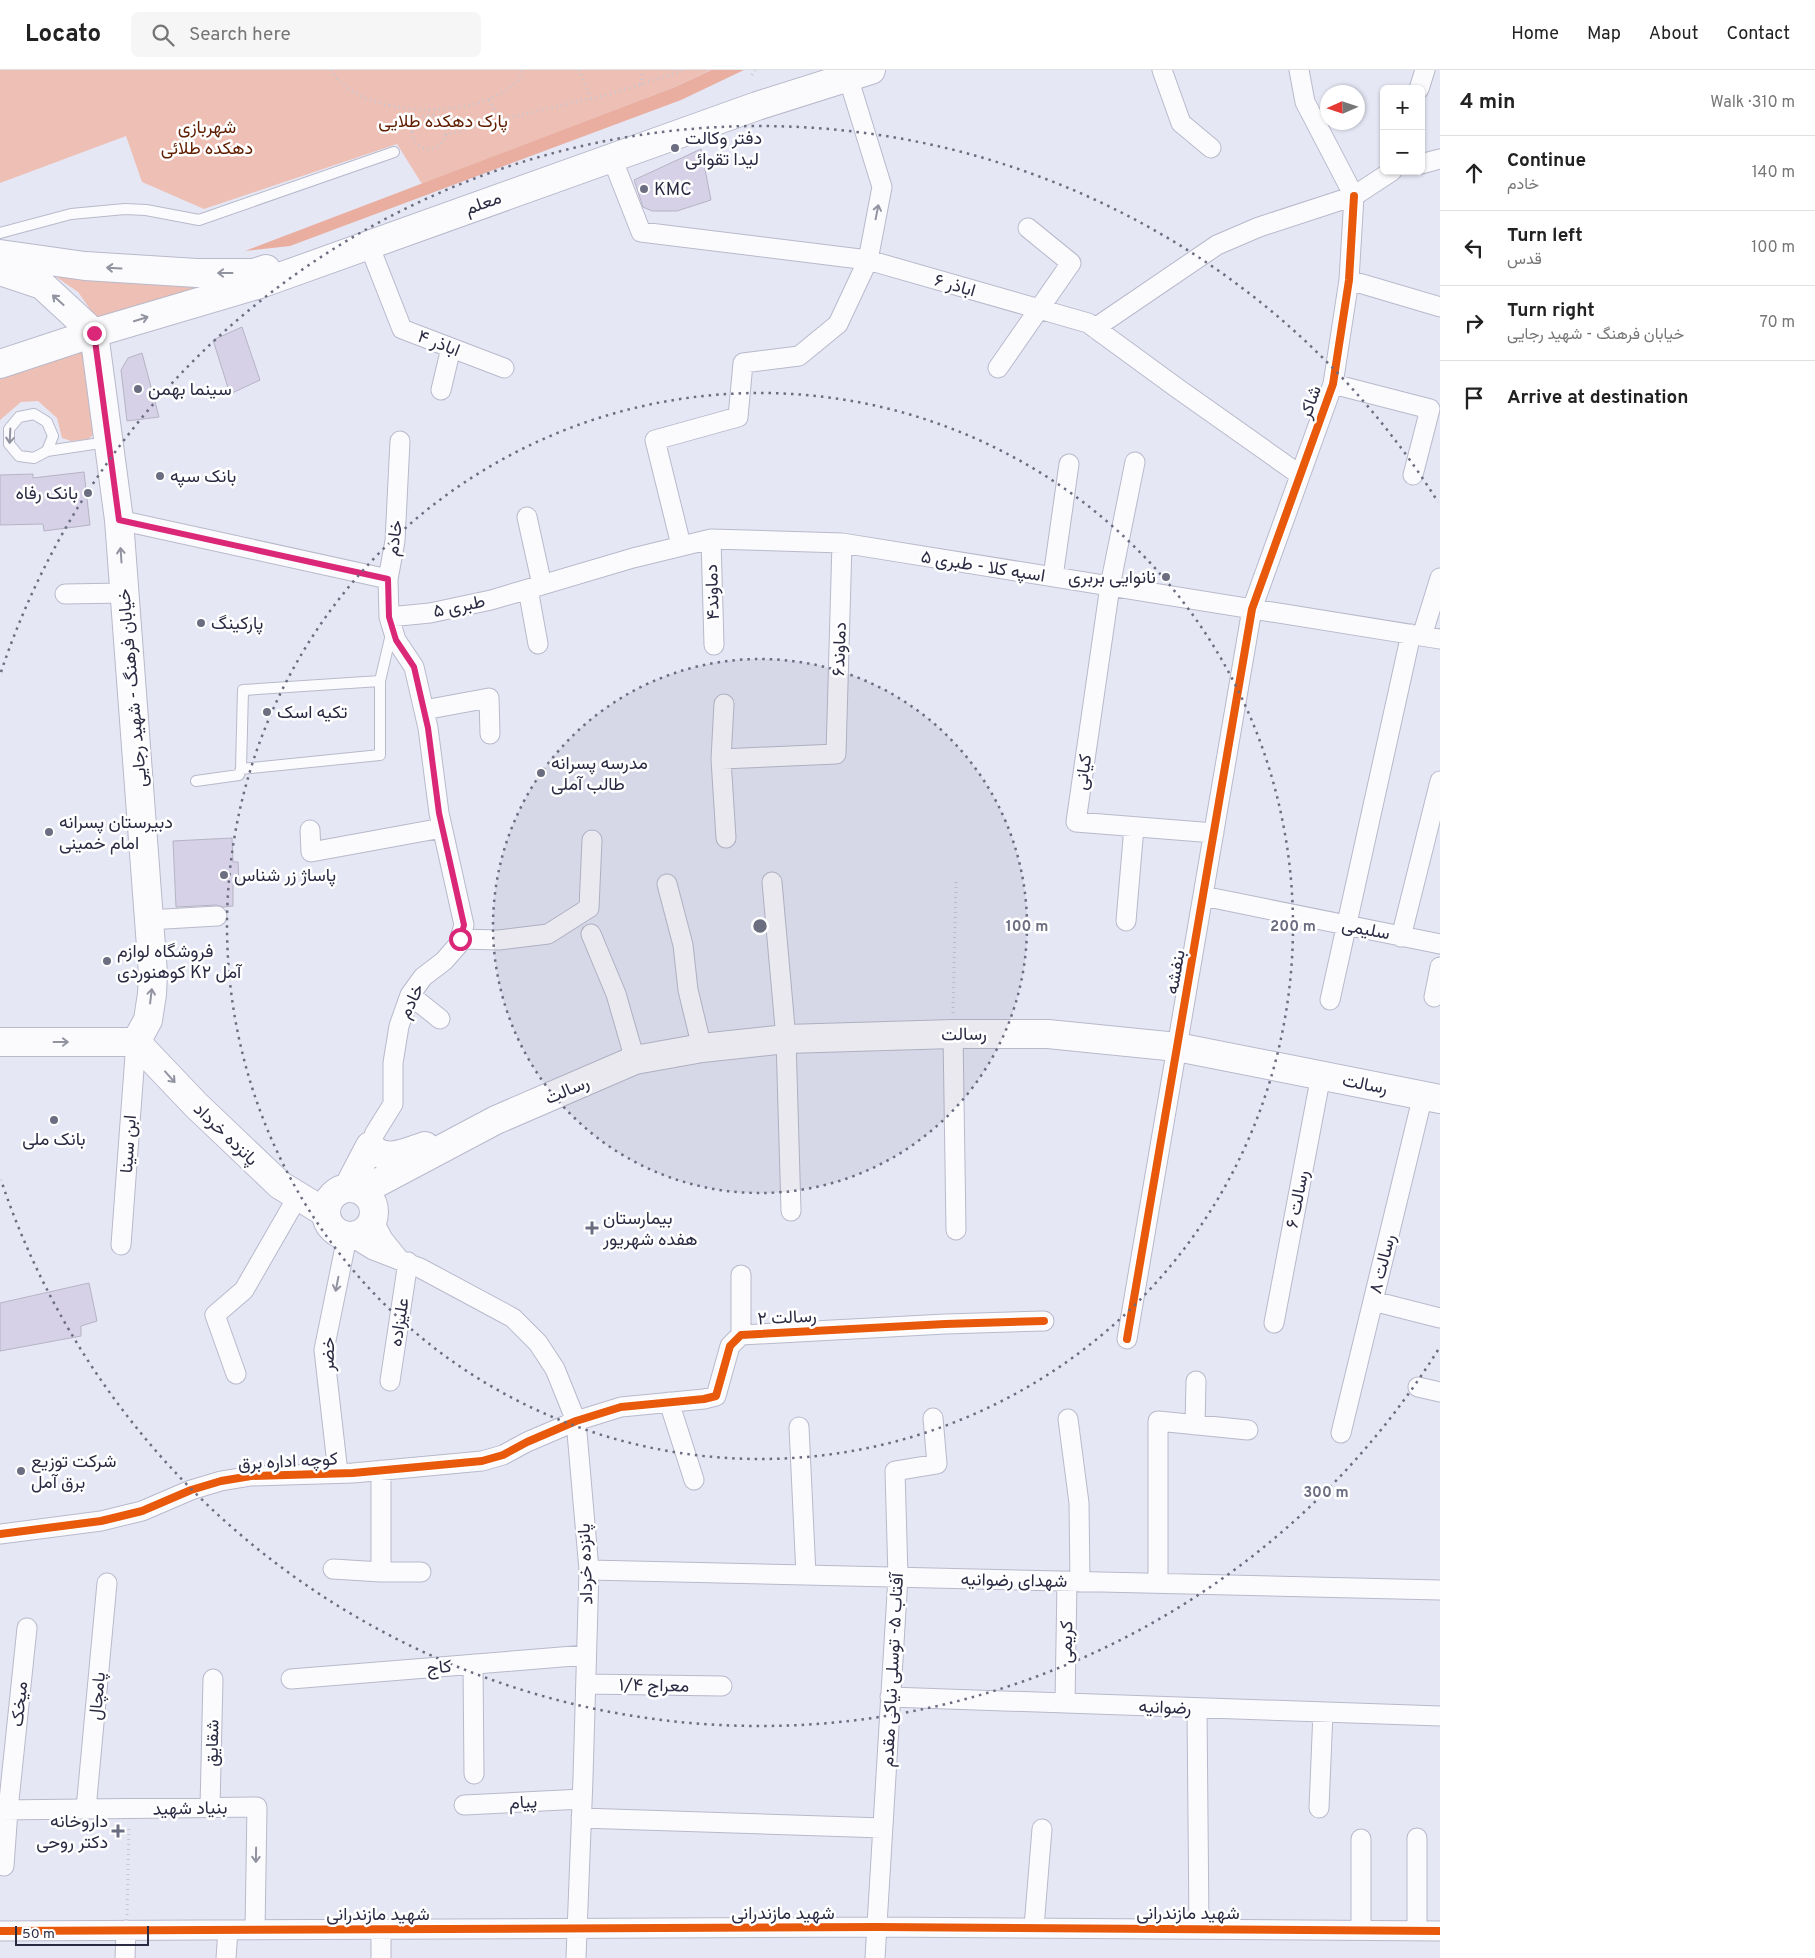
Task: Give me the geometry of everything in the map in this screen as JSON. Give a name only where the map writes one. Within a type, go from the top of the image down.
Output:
[{"type":"main road","name":"معلم","points":[[0,254],[85,266],[197,273],[254,273],[365,236],[604,147],[753,80],[848,73]]},
{"type":"main road","name":"معلم","points":[[0,364],[94,333],[260,284],[848,73]]},
{"type":"main road","points":[[0,272],[42,285],[94,333]]},
{"type":"main road","name":"خیابان فرهنگ - شهید رجایی","points":[[94,333],[119,520],[153,973],[148,1020],[136,1042]]},
{"type":"main road","name":"رسالت","points":[[355,1190],[496,1120],[635,1060],[702,1048],[786,1039],[953,1034],[1048,1034],[1177,1047],[1432,1097]]},
{"type":"main road","points":[[4,1045],[136,1042]]},
{"type":"main road","name":"پانزده خرداد","points":[[136,1042],[196,1105],[280,1185],[326,1213]]},
{"type":"main road","name":"رسالت","points":[[370,1146],[376,1153],[387,1156],[426,1145],[468,1125],[496,1120]]},
{"type":"main road","name":"خادم","points":[[355,1190],[370,1146]]},
{"type":"main road","points":[[355,1190],[373,1204],[374,1220],[366,1232],[350,1237],[332,1229],[326,1213],[329,1201],[337,1192],[355,1190]]},
{"type":"street","points":[[1162,70],[1181,123],[1212,148]]},
{"type":"street","points":[[1299,70],[1304,102],[1354,196]]},
{"type":"street","points":[[1420,85],[1425,70]]},
{"type":"street","points":[[681,545],[655,440],[738,417],[743,363],[798,356],[838,324],[868,260],[882,187],[848,73]]},
{"type":"street","name":"اباذر ۶","points":[[612,158],[641,232],[868,260],[1088,323],[1300,474]]},
{"type":"street","points":[[1425,163],[1440,159]]},
{"type":"street","points":[[1095,328],[1217,245],[1259,228],[1354,196],[1388,175]]},
{"type":"street","name":"شاکر","points":[[1252,609],[1333,384],[1349,280],[1354,196]]},
{"type":"street","points":[[998,368],[1071,263],[1028,228]]},
{"type":"street","name":"اباذر ۴","points":[[369,245],[402,329],[504,368]]},
{"type":"street","points":[[1349,280],[1440,306]]},
{"type":"street","points":[[441,390],[451,348]]},
{"type":"street","points":[[1333,384],[1430,409],[1413,475]]},
{"type":"street","name":"خادم","points":[[370,1146],[375,1133],[393,1104],[393,1063],[399,1026],[410,995],[423,977],[444,961],[458,945],[464,925],[442,828],[428,728],[414,667],[396,640],[391,623],[388,579],[395,541],[400,441]]},
{"type":"street","points":[[1110,586],[1135,462]]},
{"type":"street","points":[[1053,577],[1069,464]]},
{"type":"street","points":[[527,517],[535,587],[538,644]]},
{"type":"street","points":[[119,520],[388,579]]},
{"type":"street","name":"اسپه کلا - طبری ۵","points":[[535,587],[681,545],[711,539],[842,543],[1424,636]]},
{"type":"street","name":"دماوند۴","points":[[711,539],[714,645]]},
{"type":"street","name":"دماوند۶","points":[[721,759],[836,754],[842,543]]},
{"type":"street","points":[[1330,1000],[1346,925],[1440,578]]},
{"type":"street","name":"کیانی","points":[[1110,586],[1076,822],[1214,833]]},
{"type":"street","name":"طبری ۵","points":[[391,623],[491,600],[535,587]]},
{"type":"street","points":[[65,594],[124,593]]},
{"type":"street","name":"بنفشه","points":[[1127,1340],[1252,609]]},
{"type":"street","points":[[424,710],[489,698],[490,734]]},
{"type":"street","points":[[724,704],[721,759],[726,838]]},
{"type":"street","points":[[1401,936],[1440,781]]},
{"type":"street","points":[[310,830],[311,852],[442,828]]},
{"type":"street","points":[[1126,921],[1134,828]]},
{"type":"street","points":[[460,939],[499,940],[548,934],[589,908],[592,840]]},
{"type":"street","points":[[772,882],[786,1039],[791,1211]]},
{"type":"street","points":[[667,884],[683,945],[688,990],[702,1048]]},
{"type":"street","name":"سلیمی","points":[[1203,896],[1440,944]]},
{"type":"street","points":[[148,920],[217,916]]},
{"type":"street","points":[[591,934],[616,994],[635,1060]]},
{"type":"street","points":[[1434,997],[1440,967]]},
{"type":"street","points":[[410,995],[440,1019]]},
{"type":"street","points":[[953,1034],[956,1230]]},
{"type":"street","name":"ابن سینا","points":[[121,1245],[136,1042]]},
{"type":"street","name":"رسالت ۶","points":[[1274,1323],[1321,1075]]},
{"type":"street","name":"رسالت ۸","points":[[1341,1433],[1373,1301],[1432,1097]]},
{"type":"street","points":[[236,1374],[215,1315],[244,1290],[298,1196]]},
{"type":"street","name":"پانزده خرداد","points":[[374,1220],[383,1239],[403,1261]]},
{"type":"street","name":"پانزده خرداد","points":[[350,1237],[373,1250],[403,1261],[513,1318],[538,1343],[555,1369],[576,1421],[589,1570],[576,1958]]},
{"type":"street","name":"خضر","points":[[338,1473],[324,1350],[350,1237]]},
{"type":"street","name":"علیزاده","points":[[390,1381],[403,1261]]},
{"type":"street","points":[[741,1275],[741,1334]]},
{"type":"street","points":[[1373,1301],[1440,1318]]},
{"type":"street","name":"رسالت ۲","points":[[576,1421],[621,1407],[704,1399],[716,1396],[730,1346],[741,1334],[1044,1321]]},
{"type":"street","points":[[1194,1425],[1196,1381]]},
{"type":"street","points":[[1418,1387],[1440,1392]]},
{"type":"street","points":[[669,1402],[694,1480]]},
{"type":"street","name":"آفتاب ۵- توسلی نیاکی مقدم","points":[[875,1958],[898,1577],[895,1471],[937,1464],[933,1418]]},
{"type":"street","name":"کریمی","points":[[1065,1703],[1079,1503],[1068,1419]]},
{"type":"street","name":"کوچه اداره برق","points":[[0,1534],[101,1521],[142,1510],[191,1490],[221,1481],[251,1476],[338,1473],[482,1461],[503,1455],[527,1442],[576,1421]]},
{"type":"street","points":[[1158,1583],[1158,1421],[1248,1430]]},
{"type":"street","points":[[799,1427],[806,1575]]},
{"type":"street","points":[[381,1470],[381,1572]]},
{"type":"street","points":[[333,1569],[421,1572]]},
{"type":"street","name":"شهدای رضوانیه","points":[[589,1570],[1440,1590]]},
{"type":"street","name":"پامچال","points":[[86,1809],[107,1583]]},
{"type":"street","name":"میخک","points":[[4,1866],[4,1810],[27,1628]]},
{"type":"street","name":"کاج","points":[[291,1679],[586,1655]]},
{"type":"street","points":[[473,1664],[474,1774]]},
{"type":"street","name":"شقایق","points":[[210,1807],[213,1679]]},
{"type":"street","name":"معراج ۱/۴","points":[[586,1684],[722,1686]]},
{"type":"street","name":"رضوانیه","points":[[890,1697],[1440,1716]]},
{"type":"street","points":[[1197,1708],[1199,1928]]},
{"type":"street","points":[[1319,1808],[1323,1712]]},
{"type":"street","name":"پیام","points":[[464,1805],[582,1799]]},
{"type":"street","name":"بنیاد شهید","points":[[4,1810],[257,1807],[255,1930]]},
{"type":"street","points":[[582,1818],[883,1828]]},
{"type":"street","points":[[1034,1927],[1042,1829]]},
{"type":"street","points":[[1417,1930],[1418,1838]]},
{"type":"street","points":[[1361,1839],[1361,1930]]},
{"type":"street","name":"شهید مازندرانی","points":[[0,1931],[877,1927],[1440,1931]]},
{"type":"street","points":[[381,1929],[381,1958]]},
{"type":"street","points":[[125,1958],[126,1930]]},
{"type":"street","points":[[226,1958],[228,1930]]},
{"type":"lane","points":[[0,233],[71,214],[124,209],[146,210],[199,220],[394,152]]},
{"type":"lane","points":[[47,451],[53,436],[47,422],[34,414],[19,417],[9,429],[9,444],[19,456],[34,458],[47,451],[109,442]]},
{"type":"lane","points":[[241,769],[380,754],[380,681],[391,623]]},
{"type":"lane","points":[[196,781],[239,775],[241,769],[243,690],[380,681]]},
{"type":"path","points":[[330,70],[335,78],[356,93],[390,107],[429,112],[464,108],[496,98],[517,82],[523,70]]},
{"type":"path","points":[[578,70],[591,99]]},
{"type":"path","points":[[641,85],[643,70]]},
{"type":"path","points":[[445,135],[591,99],[685,70]]},
{"type":"path","points":[[489,100],[500,120]]},
{"type":"path","points":[[429,112],[442,122],[445,135],[440,144],[434,148],[425,148],[415,142],[412,132],[412,126],[418,118],[429,112]]},
{"type":"path","points":[[953,1034],[956,880]]},
{"type":"path","points":[[126,1930],[130,1808]]},
{"type":"green space","name":"شهربازی دهکده طلائی","points":[[0,70],[710,70],[675,87],[422,184],[397,144],[204,209],[142,182],[126,136],[0,183]]},
{"type":"green space","points":[[52,274],[235,283],[97,319],[78,292]]},
{"type":"green space","points":[[86,346],[96,431],[89,439],[71,441],[62,438],[57,418],[38,401],[21,402],[0,420],[0,373]]},
{"type":"shaded area","points":[[711,70],[744,70],[681,100],[290,246],[245,251],[675,87]]},
{"type":"building","points":[[701,149],[711,200],[677,211],[652,211],[643,207],[634,180]]},
{"type":"building","points":[[242,327],[260,380],[230,394],[213,340]]},
{"type":"building","points":[[142,353],[159,417],[127,421],[121,370],[128,358]]},
{"type":"building","points":[[84,472],[90,525],[44,531],[43,524],[0,525],[0,475],[33,474],[33,478]]},
{"type":"building","name":"پاساژ زر شناس","points":[[232,838],[233,862],[238,862],[239,884],[233,885],[233,906],[176,907],[173,841]]},
{"type":"building","points":[[89,1283],[97,1321],[81,1326],[81,1336],[0,1351],[0,1303]]},
{"type":"cycle path","points":[[1127,1339],[1252,609],[1333,384],[1349,280],[1354,196]]},
{"type":"cycle path","points":[[0,1534],[101,1521],[142,1511],[191,1490],[221,1481],[251,1476],[353,1473],[482,1461],[503,1455],[527,1442],[576,1421],[621,1407],[704,1399],[716,1396],[730,1346],[741,1335],[945,1324],[1044,1321]]},
{"type":"cycle path","points":[[0,1931],[877,1927],[1440,1931]]},
{"type":"place","name":"دفتر وکالت لیدا تقوائی","points":[[675,148]]},
{"type":"place","name":"KMC","points":[[644,189]]},
{"type":"place","name":"سینما بهمن","points":[[138,389]]},
{"type":"place","name":"بانک سپه","points":[[160,476]]},
{"type":"place","name":"بانک رفاه","points":[[88,493]]},
{"type":"place","name":"نانوایی بربری","points":[[1166,577]]},
{"type":"place","name":"پارکینگ","points":[[201,623]]},
{"type":"place","name":"تکیه اسک","points":[[267,712]]},
{"type":"place","name":"مدرسه پسرانه طالب آملی","points":[[541,773]]},
{"type":"place","name":"دبیرستان پسرانه امام خمینی","points":[[49,832]]},
{"type":"place","name":"پاساژ زر شناس","points":[[224,875]]},
{"type":"place","name":"فروشگاه لوازم کوهنوردی K۲ آمل","points":[[107,961]]},
{"type":"place","name":"بانک ملی","points":[[54,1120]]},
{"type":"place","name":"بیمارستان هفده شهریور","points":[[592,1228]]},
{"type":"place","name":"شرکت توزیع برق آمل","points":[[21,1471]]},
{"type":"place","name":"داروخانه دکتر روحی","points":[[118,1831]]},
{"type":"route","points":[[94,333],[119,520],[388,579],[389,617],[396,640],[414,667],[428,728],[439,813],[464,925],[460,939]]},
{"type":"park label","name":"پارک دهکده طلایی","points":[[443,121]]}]
